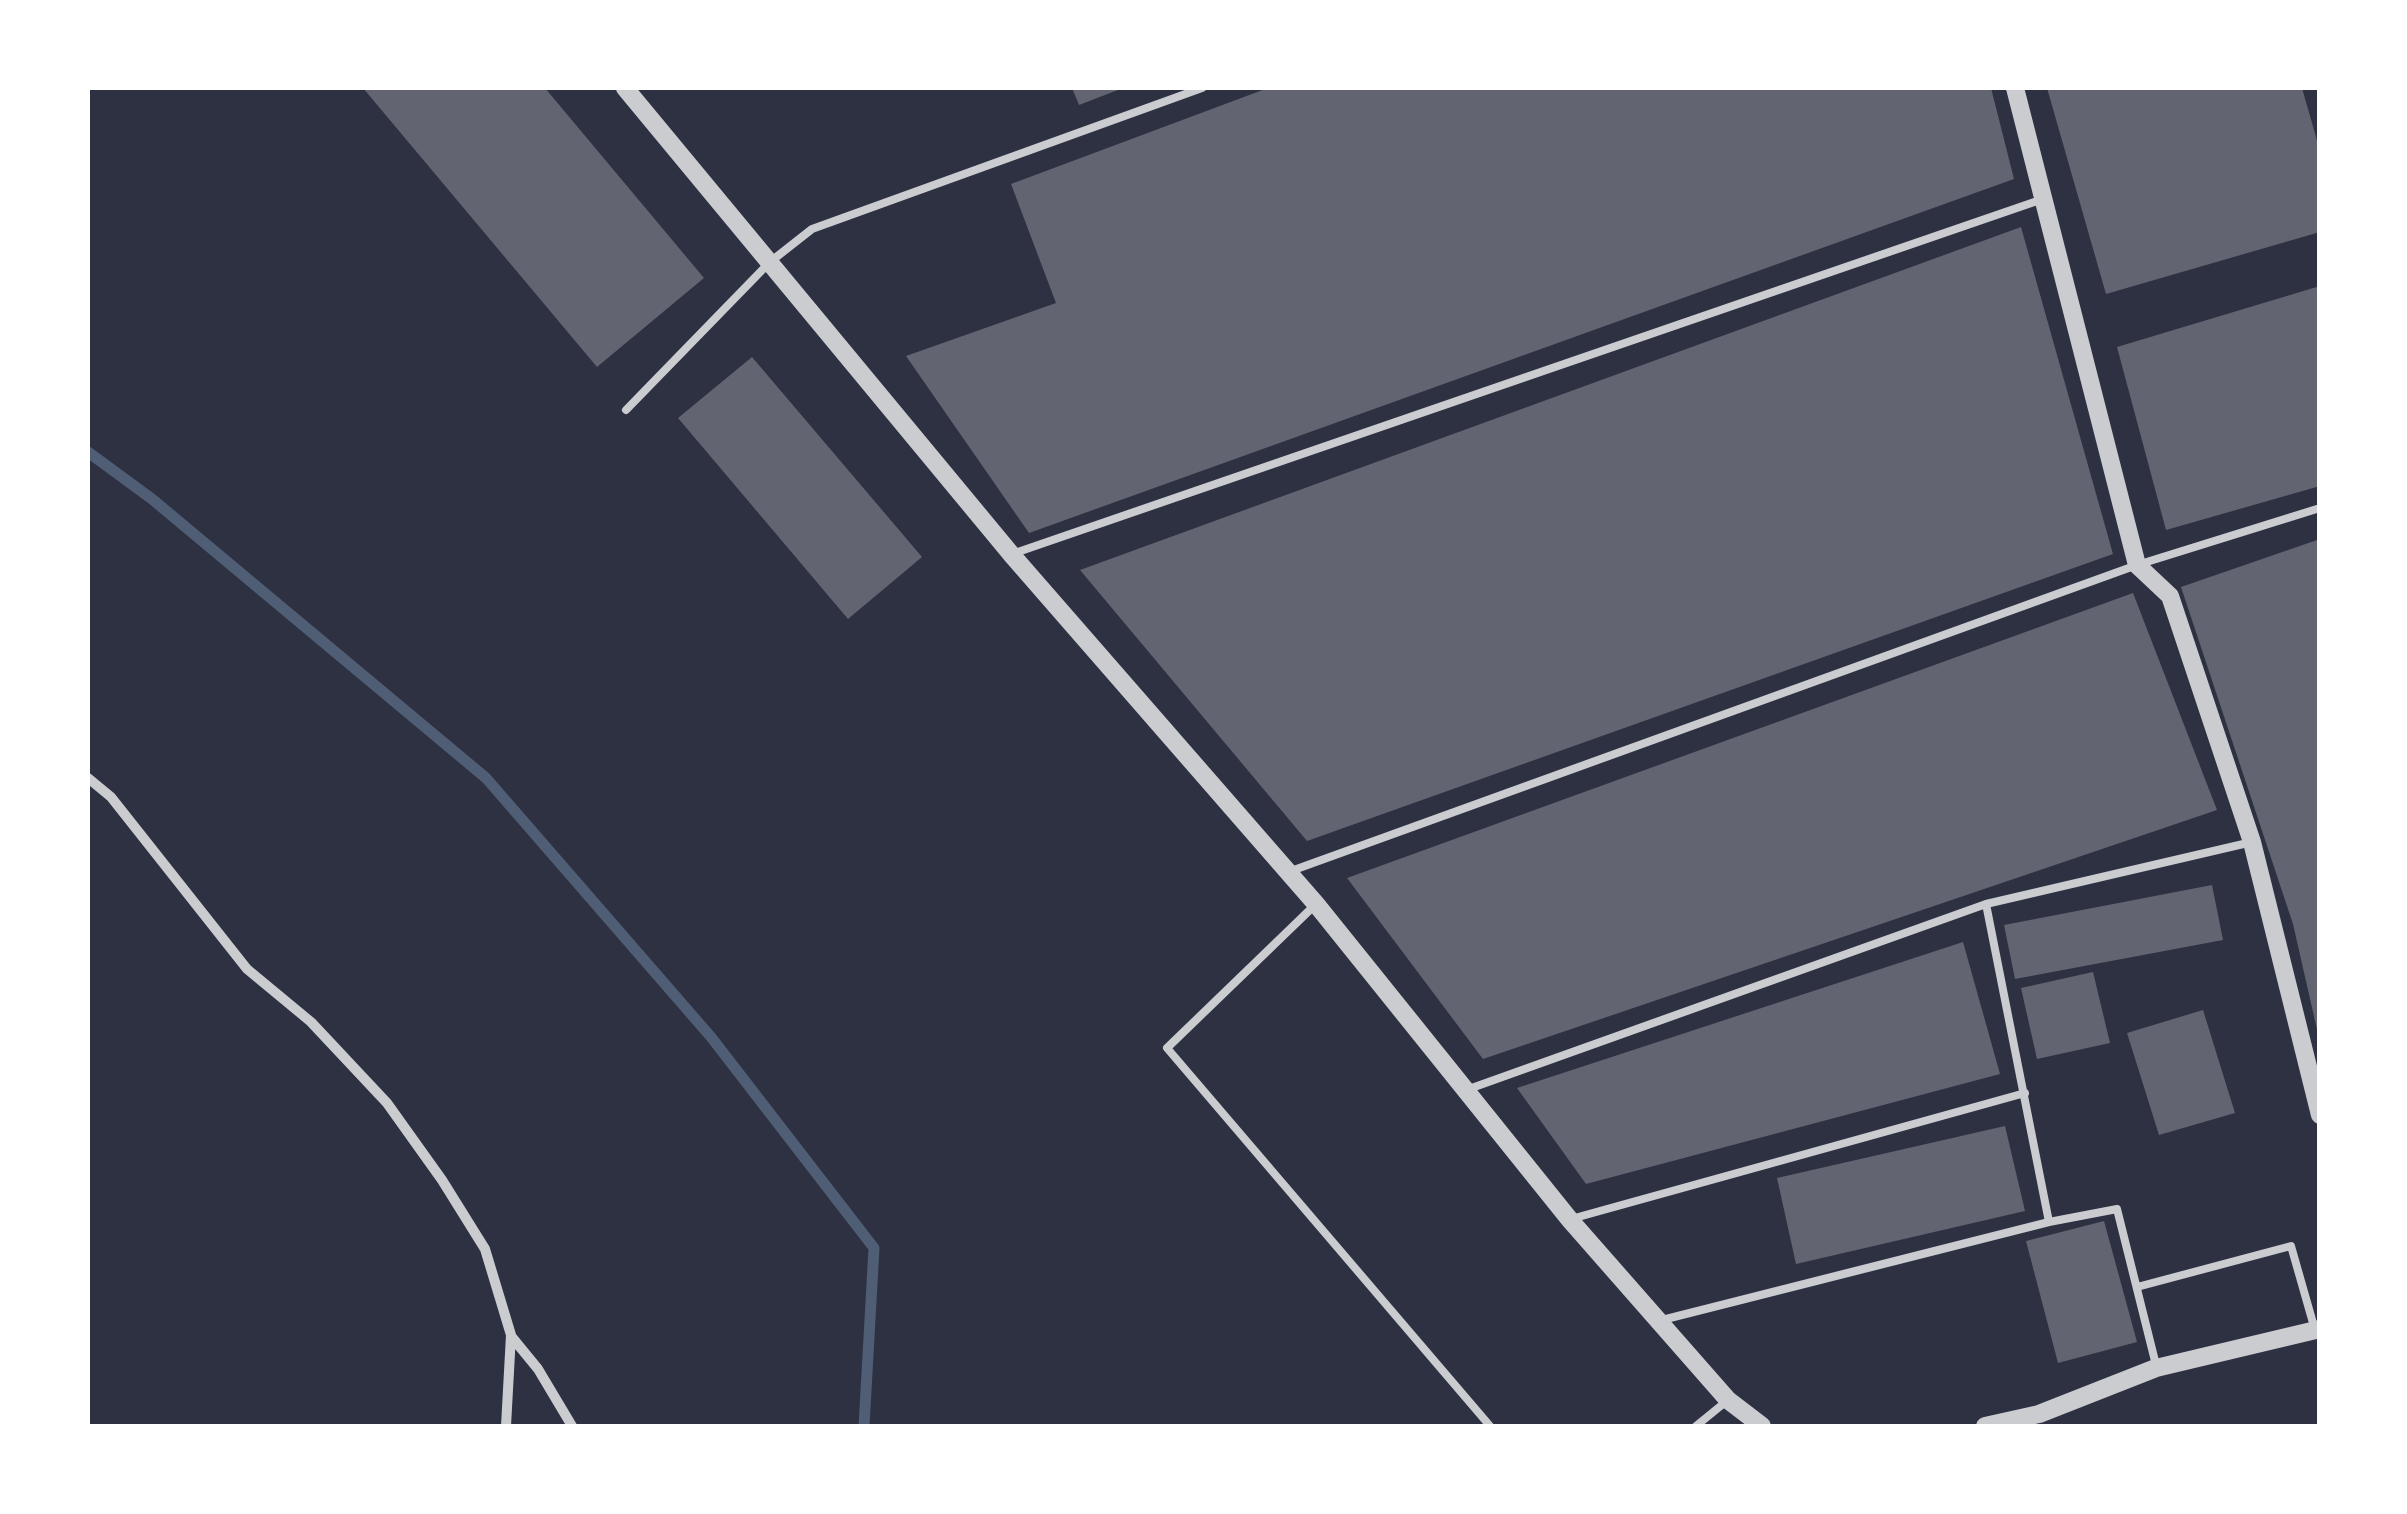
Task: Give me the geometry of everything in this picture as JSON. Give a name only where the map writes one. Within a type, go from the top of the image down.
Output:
[{"type":"street","points":[[625,88],[1011,554],[1316,904],[1570,1220],[1662,1320],[1728,1400],[1762,1426]]},
{"type":"street","points":[[2016,88],[2137,565],[2170,596],[2252,842],[2320,1115]]},
{"type":"street","points":[[88,778],[110,797],[246,969],[311,1022],[387,1103],[485,1249],[510,1335],[506,1426]]},
{"type":"street","points":[[1985,1426],[2040,1420],[2156,1368],[2317,1330]]},
{"type":"street","points":[[510,1335],[538,1369],[572,1426]]},
{"type":"lane","points":[[626,410],[770,262],[812,229],[1202,88]]},
{"type":"lane","points":[[1011,554],[2043,199]]},
{"type":"lane","points":[[1289,872],[2137,565],[2320,508]]},
{"type":"lane","points":[[1466,1090],[1986,904],[2252,842]]},
{"type":"lane","points":[[1316,904],[1167,1048],[1490,1426]]},
{"type":"lane","points":[[1986,904],[2049,1222]]},
{"type":"lane","points":[[1570,1220],[2025,1093]]},
{"type":"lane","points":[[1662,1320],[2117,1208],[2156,1368]]},
{"type":"lane","points":[[2136,1287],[2291,1246],[2317,1330]]},
{"type":"lane","points":[[1696,1426],[1728,1400]]},
{"type":"building","points":[[363,88],[545,88],[704,278],[597,367]]},
{"type":"building","points":[[1072,88],[1123,88],[1079,105]]},
{"type":"building","points":[[1268,88],[1991,88],[2014,179],[1029,533],[906,356],[1056,303],[1011,184]]},
{"type":"building","points":[[2047,88],[2302,88],[2320,151],[2320,232],[2106,294]]},
{"type":"building","points":[[2021,227],[2113,554],[1307,841],[1080,570]]},
{"type":"building","points":[[2320,286],[2320,486],[2166,530],[2117,347]]},
{"type":"building","points":[[752,357],[922,557],[848,619],[678,418]]},
{"type":"building","points":[[2320,539],[2318,1034],[2293,924],[2181,587]]},
{"type":"building","points":[[2133,593],[2217,810],[1483,1059],[1347,878]]},
{"type":"building","points":[[2212,885],[2223,940],[2015,979],[2004,925]]},
{"type":"building","points":[[1963,942],[2000,1074],[1586,1184],[1517,1088]]},
{"type":"building","points":[[2093,972],[2110,1043],[2037,1059],[2021,988]]},
{"type":"building","points":[[2203,1010],[2235,1113],[2159,1135],[2127,1033]]},
{"type":"building","points":[[2005,1126],[2025,1211],[1796,1264],[1777,1178]]},
{"type":"building","points":[[2104,1221],[2137,1342],[2058,1363],[2026,1241]]},
{"type":"waterway","points":[[88,452],[152,499],[486,778],[711,1037],[874,1248],[864,1426]]}]
